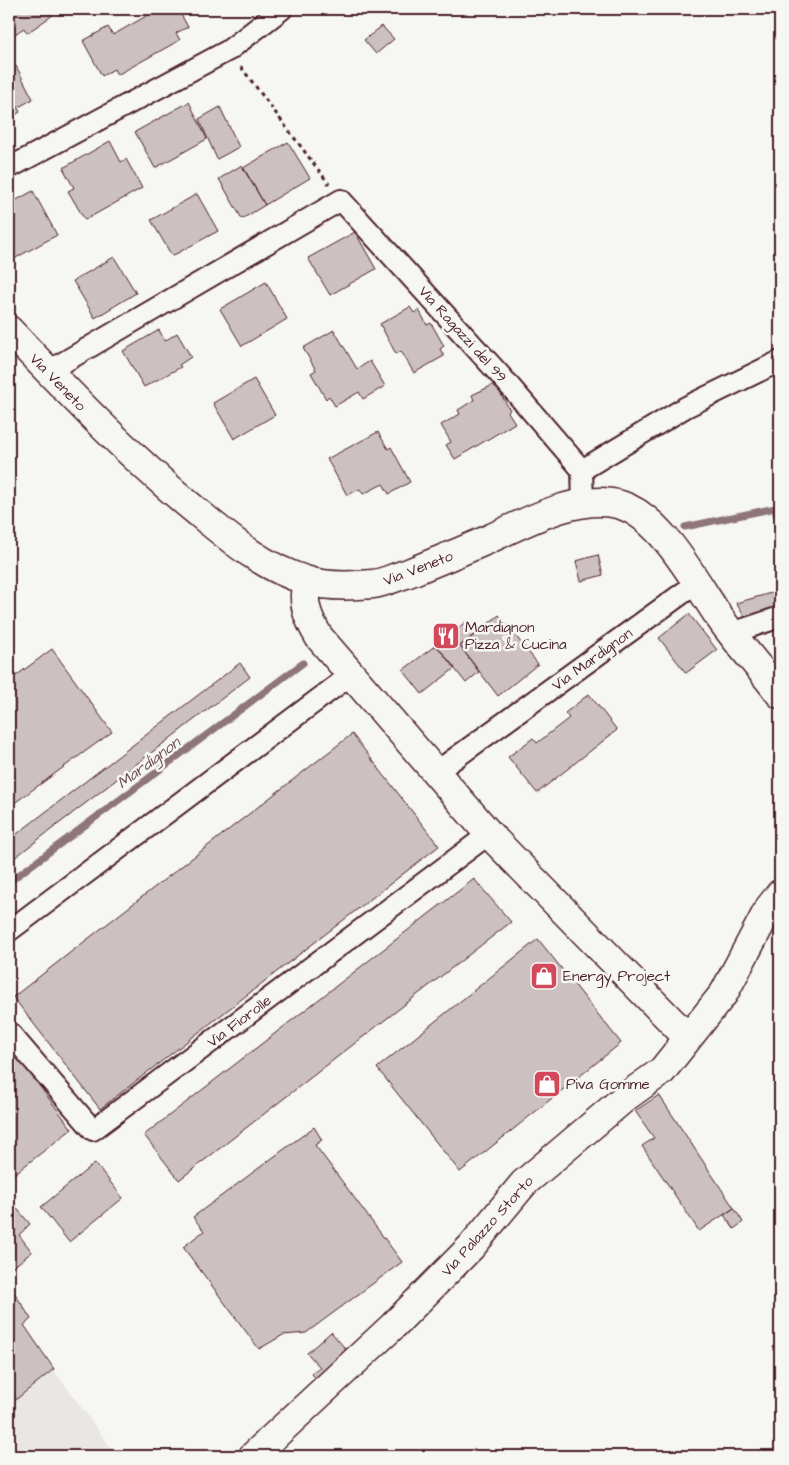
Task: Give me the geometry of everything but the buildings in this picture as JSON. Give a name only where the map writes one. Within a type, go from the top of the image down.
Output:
[{"type":"street","points":[[9,168],[228,50],[282,9]]},
{"type":"street","points":[[47,372],[341,200]]},
{"type":"street","name":"Via Ragazzi del 99","points":[[341,200],[501,376],[582,470]]},
{"type":"street","name":"Via Veneto","points":[[9,330],[47,372],[152,474],[243,550],[283,572],[307,581],[349,586],[376,584],[435,563],[565,507],[583,503],[621,504],[640,513],[666,540],[698,582]]},
{"type":"street","points":[[583,503],[582,470],[686,407],[780,361]]},
{"type":"street","points":[[307,581],[303,596],[308,616],[319,637],[489,834],[688,1038]]},
{"type":"street","points":[[698,582],[732,633],[780,694]]},
{"type":"street","name":"Via Mardignon","points":[[436,772],[698,582]]},
{"type":"street","points":[[732,633],[780,617]]},
{"type":"street","points":[[9,931],[352,674]]},
{"type":"street","name":"Via Fiorolle","points":[[9,1032],[93,1130],[489,834]]},
{"type":"street","name":"Via Palazzo Storto","points":[[253,1456],[393,1326],[471,1247],[524,1183],[627,1096],[662,1071],[724,993],[769,908],[780,894]]},
{"type":"path","points":[[228,50],[341,200]]},
{"type":"shaded area","points":[[9,1309],[117,1456],[9,1456]]},
{"type":"waterway","name":"Mardignon","points":[[685,527],[780,507]]},
{"type":"waterway","name":"Mardignon","points":[[9,882],[303,663]]},
{"type":"place","name":"Mardignon Pizza & Cucina","points":[[446,636]]},
{"type":"place","name":"Energy Project","points":[[544,976]]},
{"type":"place","name":"Piva Gomme","points":[[547,1084]]}]
